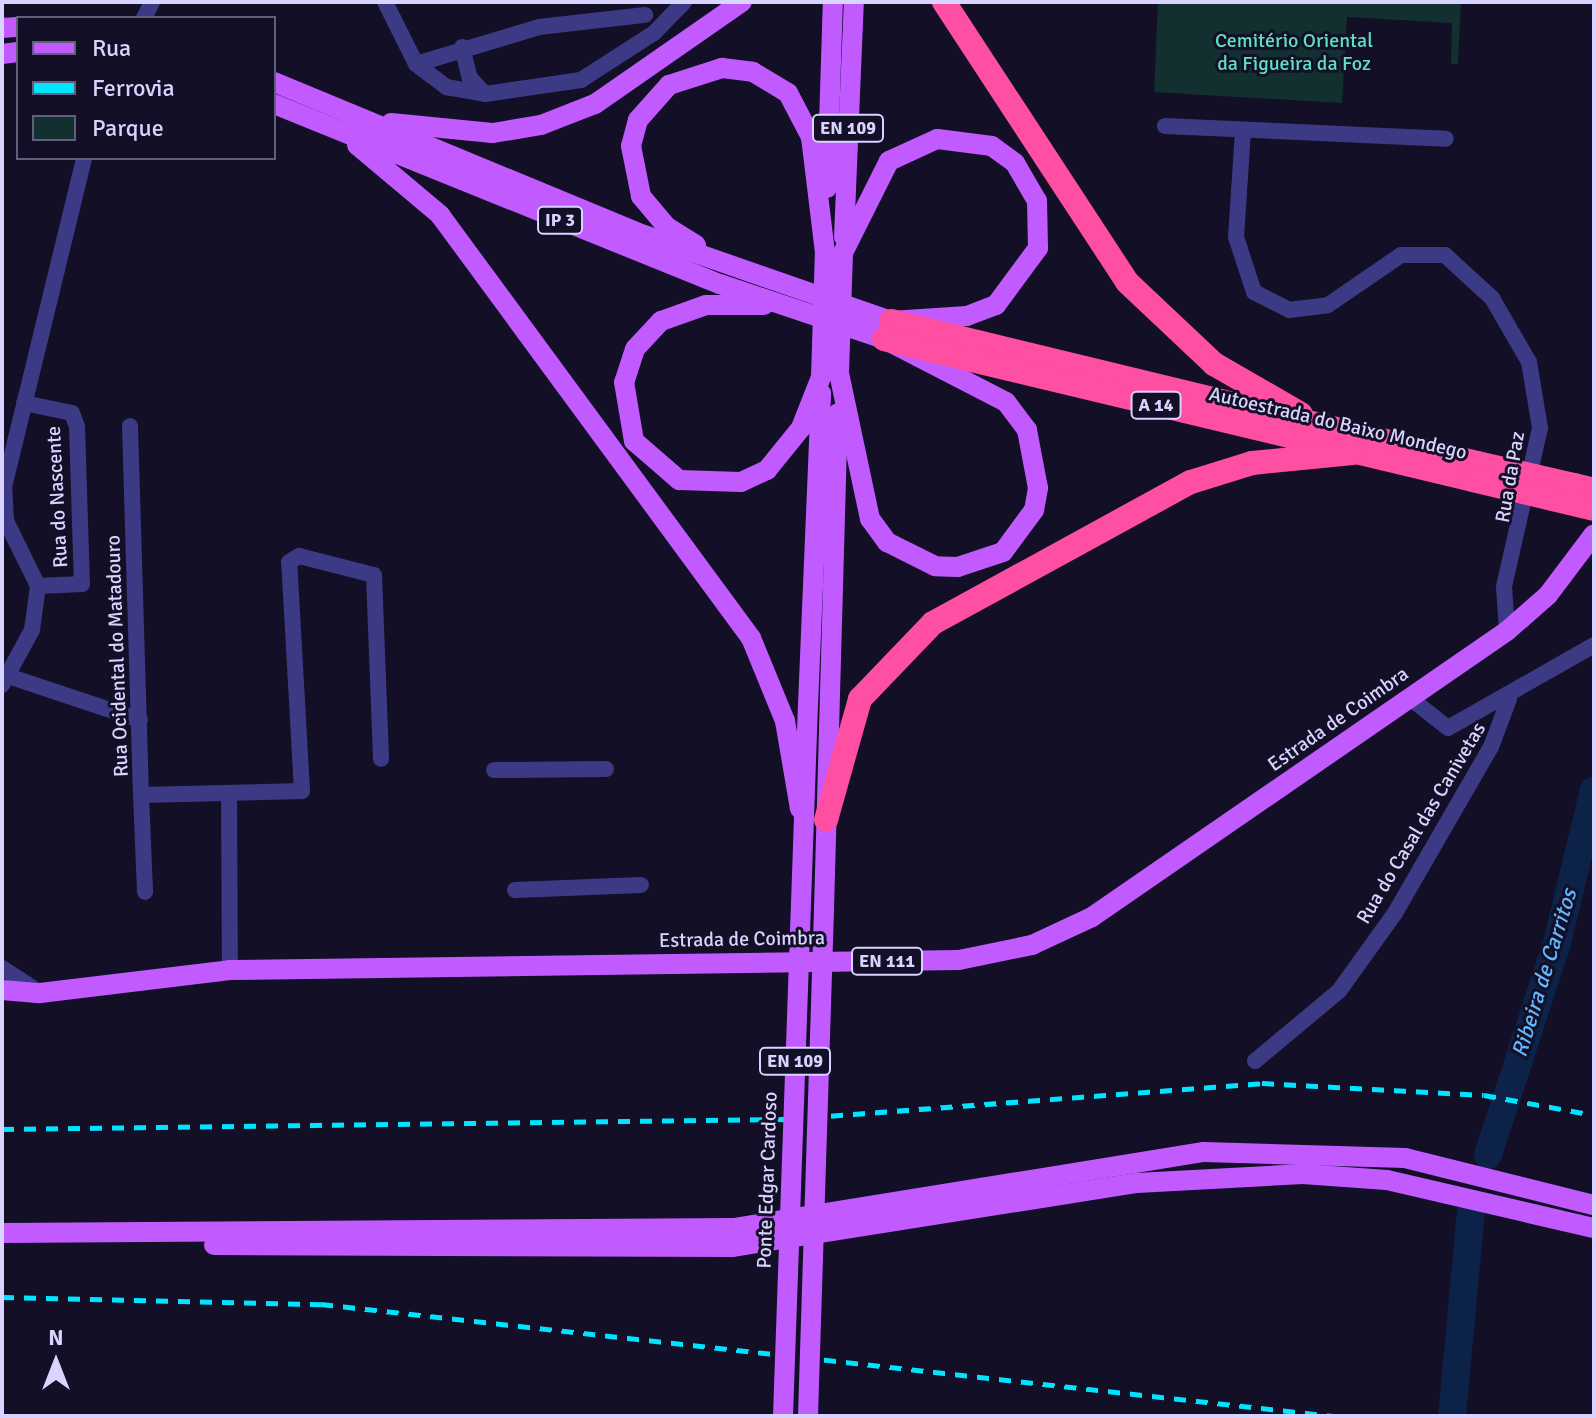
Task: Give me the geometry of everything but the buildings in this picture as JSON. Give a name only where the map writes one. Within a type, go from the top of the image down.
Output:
[{"type":"highway","points":[[944,2],[1127,282],[1214,364],[1340,432]]},
{"type":"highway","name":"Autoestrada do Baixo Mondego","points":[[888,330],[1340,432],[1594,509]]},
{"type":"highway","name":"Autoestrada do Baixo Mondego","points":[[888,330],[1353,453],[1594,490]]},
{"type":"highway","points":[[814,821],[848,727],[877,673],[933,623],[1191,482],[1252,463],[1353,453]]},
{"type":"main road","points":[[347,124],[451,131],[541,125],[595,104],[742,2]]},
{"type":"main road","name":"EN 109","points":[[830,375],[834,252],[833,2]]},
{"type":"main road","name":"EN 109","points":[[834,252],[854,2]]},
{"type":"main road","points":[[733,269],[666,226],[641,196],[633,170],[631,146],[644,112],[693,72],[753,72],[788,93],[811,137],[834,252]]},
{"type":"main road","name":"IP 3","points":[[276,83],[347,124],[778,304],[888,330]]},
{"type":"main road","name":"IP 3","points":[[276,105],[347,124],[888,330]]},
{"type":"main road","points":[[347,124],[440,215],[751,638],[771,682],[814,821]]},
{"type":"main road","points":[[834,252],[889,161],[911,149],[967,138],[1015,163],[1041,223],[1038,248],[1016,287],[967,316],[888,330]]},
{"type":"main road","points":[[778,304],[706,305],[661,321],[635,349],[624,382],[634,441],[679,480],[741,482],[767,470],[801,428],[830,375]]},
{"type":"main road","points":[[830,375],[870,519],[887,542],[935,566],[958,567],[1003,552],[1034,510],[1038,488],[1027,430],[1006,402],[888,330]]},
{"type":"main road","name":"Ponte Edgar Cardoso","points":[[808,1416],[814,821],[830,375]]},
{"type":"main road","name":"Estrada de Coimbra","points":[[40,993],[230,970],[959,960],[1032,945],[1092,917],[1507,631],[1548,595],[1594,534]]},
{"type":"main road","name":"Ponte Edgar Cardoso","points":[[783,1416],[814,821]]},
{"type":"main road","name":"EN 111","points":[[2,980],[40,993]]},
{"type":"main road","name":"EN 111","points":[[2,990],[40,993]]},
{"type":"main road","points":[[2,1236],[734,1228],[1204,1152],[1405,1158],[1594,1205]]},
{"type":"main road","points":[[2,1236],[655,1252],[732,1247],[1137,1183],[1303,1174],[1387,1180],[1594,1228]]},
{"type":"street","points":[[385,2],[416,64],[446,87],[485,94],[581,80],[654,33],[684,2]]},
{"type":"street","points":[[416,64],[462,47],[539,27],[641,9],[654,33]]},
{"type":"street","points":[[462,47],[470,78],[485,94]]},
{"type":"street","points":[[1165,126],[1446,139]]},
{"type":"street","name":"Rua da Paz","points":[[1243,130],[1236,237],[1254,292],[1289,310],[1328,305],[1401,255],[1445,255],[1492,298],[1529,362],[1540,428],[1504,587],[1507,631]]},
{"type":"street","points":[[84,160],[4,487],[6,521],[38,586],[32,630],[5,680],[140,720]]},
{"type":"street","name":"Rua do Nascente","points":[[24,403],[72,413],[77,427],[82,584],[38,586]]},
{"type":"street","name":"Rua Ocidental do Matadouro","points":[[130,426],[141,795],[229,796],[302,791],[289,562],[299,556],[374,575],[381,759]]},
{"type":"street","points":[[1410,698],[1443,728],[1509,699],[1594,645]]},
{"type":"street","name":"Rua do Casal das Canivetas","points":[[1255,1061],[1339,991],[1395,913],[1491,747],[1509,699]]},
{"type":"street","points":[[494,770],[606,769]]},
{"type":"street","points":[[141,795],[145,892]]},
{"type":"street","points":[[229,796],[230,970]]},
{"type":"street","points":[[515,890],[641,885]]},
{"type":"street","points":[[2,968],[40,993]]},
{"type":"street","points":[[1387,1180],[1405,1158]]},
{"type":"green space","name":"Cemitério Oriental da Figueira da Foz","points":[[1158,2],[1461,2],[1458,64],[1451,64],[1452,23],[1347,17],[1342,103],[1154,92]]},
{"type":"waterway","name":"Ribeira de Carritos","points":[[1488,1155],[1557,943],[1594,790]]},
{"type":"waterway","points":[[1452,1416],[1471,1212]]},
{"type":"railway","points":[[2,1129],[787,1119],[1262,1083],[1484,1095],[1594,1115]]},
{"type":"railway","points":[[2,1297],[321,1304],[1333,1416]]}]
